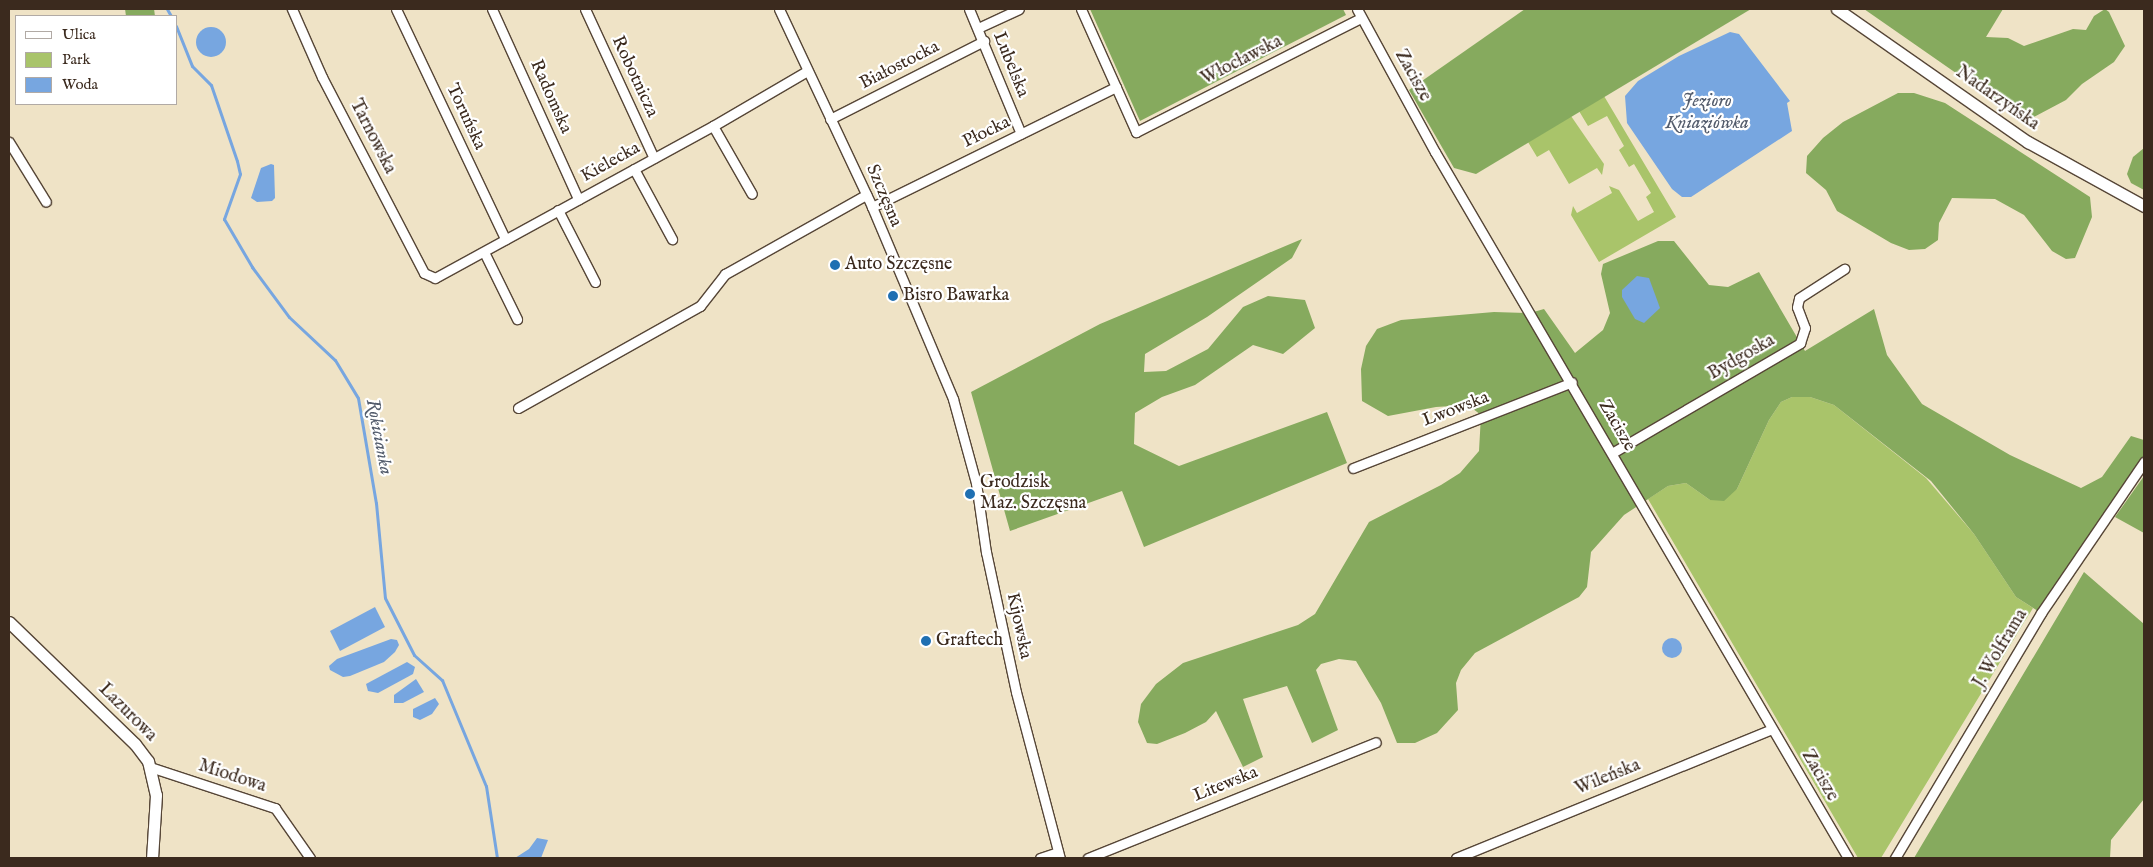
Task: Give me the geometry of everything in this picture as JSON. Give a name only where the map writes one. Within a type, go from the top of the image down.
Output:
[{"type":"street","name":"Tarnowska","points":[[292,9],[322,77],[428,277]]},
{"type":"street","name":"Toruńska","points":[[396,9],[504,240]]},
{"type":"street","name":"Radomska","points":[[492,9],[578,199]]},
{"type":"street","name":"Robotnicza","points":[[585,9],[654,158]]},
{"type":"street","name":"Szczęsna","points":[[779,9],[872,207],[953,399]]},
{"type":"street","name":"Lubelska","points":[[969,9],[984,41],[1021,134]]},
{"type":"street","points":[[978,28],[1019,9]]},
{"type":"street","points":[[1081,9],[1116,87]]},
{"type":"street","name":"Zacisze","points":[[1357,9],[1612,453],[1848,858]]},
{"type":"street","name":"Nadarzyńska","points":[[1837,9],[2028,142],[2144,206]]},
{"type":"street","name":"Włocławska","points":[[1116,87],[1136,132],[1361,18]]},
{"type":"street","name":"Białostocka","points":[[830,119],[984,41]]},
{"type":"street","name":"Kielecka","points":[[428,277],[435,278],[484,252],[713,126],[807,70]]},
{"type":"street","name":"Płocka","points":[[872,207],[1116,87]]},
{"type":"street","points":[[713,126],[752,194]]},
{"type":"street","points":[[9,142],[46,202]]},
{"type":"street","points":[[634,168],[672,239]]},
{"type":"street","points":[[518,408],[700,306],[725,274],[866,195]]},
{"type":"street","points":[[558,210],[596,282]]},
{"type":"street","points":[[484,252],[516,319]]},
{"type":"street","name":"Bydgoska","points":[[1612,453],[1800,343],[1805,328],[1797,307],[1799,298],[1844,269]]},
{"type":"street","name":"Lwowska","points":[[1353,468],[1572,382]]},
{"type":"street","name":"Kijowska","points":[[953,399],[976,483],[986,555],[1016,692],[1059,855]]},
{"type":"street","name":"J. Wolframa","points":[[1895,858],[2041,613],[2144,462]]},
{"type":"street","name":"Lazurowa","points":[[9,622],[135,744],[150,767],[156,795],[152,858]]},
{"type":"street","name":"Wileńska","points":[[1456,858],[1772,729]]},
{"type":"street","name":"Litewska","points":[[1088,858],[1376,742]]},
{"type":"street","name":"Miodowa","points":[[150,767],[275,808],[310,858]]},
{"type":"street","points":[[1040,858],[1059,855]]},
{"type":"green space","points":[[125,9],[154,9],[155,15],[126,15]]},
{"type":"green space","points":[[1090,9],[1343,9],[1346,15],[1140,121]]},
{"type":"green space","points":[[1525,9],[1751,9],[1476,174],[1454,168],[1409,90]]},
{"type":"green space","points":[[1864,9],[2003,9],[1986,37],[2008,38],[2024,46],[2073,29],[2086,30],[2094,16],[2105,9],[2109,12],[2125,46],[2114,62],[2082,84],[2066,100],[2032,118],[2022,119]]},
{"type":"green space","points":[[1898,93],[1914,93],[1945,103],[2090,197],[2092,217],[2075,258],[2066,259],[2052,251],[2024,215],[1995,199],[1952,198],[1939,223],[1938,240],[1925,249],[1909,250],[1891,243],[1837,211],[1826,190],[1806,173],[1807,156],[1823,138],[1843,122]]},
{"type":"green space","points":[[1604,96],[1676,217],[1599,262],[1571,215],[1573,206],[1577,213],[1612,193],[1609,186],[1619,190],[1638,221],[1654,212],[1646,197],[1651,193],[1634,164],[1629,167],[1619,150],[1624,146],[1607,116],[1588,126],[1579,111]]},
{"type":"green space","points":[[1571,116],[1604,164],[1602,175],[1597,168],[1569,184],[1549,150],[1537,157],[1528,142]]},
{"type":"green space","points":[[2144,148],[2144,190],[2131,183],[2127,174],[2133,157]]},
{"type":"green space","points":[[1302,239],[1292,258],[1207,317],[1145,354],[1144,372],[1166,371],[1208,349],[1243,307],[1268,296],[1305,300],[1315,328],[1283,354],[1253,345],[1195,385],[1162,397],[1135,413],[1134,444],[1179,466],[1327,412],[1347,463],[1144,547],[1122,491],[1010,531],[971,392],[1100,324]]},
{"type":"green space","points":[[1658,241],[1674,241],[1709,285],[1728,287],[1759,272],[1805,351],[1874,309],[1887,355],[1922,404],[2010,455],[2081,488],[2102,477],[2131,436],[2144,440],[2144,462],[2041,613],[2016,597],[1974,534],[1931,481],[1834,405],[1810,397],[1792,397],[1781,402],[1769,420],[1737,489],[1724,501],[1710,500],[1686,483],[1668,486],[1624,515],[1591,552],[1587,587],[1579,597],[1475,653],[1461,670],[1456,683],[1458,710],[1437,733],[1415,743],[1397,743],[1381,703],[1356,661],[1339,659],[1321,664],[1316,670],[1338,730],[1312,743],[1287,686],[1243,699],[1263,757],[1243,767],[1216,711],[1206,722],[1185,733],[1157,744],[1147,743],[1138,722],[1141,704],[1156,684],[1183,663],[1298,625],[1315,614],[1369,522],[1441,485],[1460,473],[1479,451],[1481,415],[1468,405],[1436,407],[1388,416],[1362,401],[1361,369],[1366,346],[1377,329],[1401,320],[1494,312],[1530,313],[1544,309],[1575,353],[1603,330],[1610,313],[1601,274],[1603,264]]},
{"type":"green space","points":[[1792,397],[1810,397],[1834,405],[1926,478],[1974,534],[2016,597],[2033,608],[1881,858],[1858,858],[1648,499],[1668,486],[1686,483],[1710,500],[1737,489],[1769,420],[1781,402]]},
{"type":"green space","points":[[2144,476],[2144,533],[2115,517]]},
{"type":"green space","points":[[2084,572],[2144,624],[2144,799],[2111,840],[2110,858],[1914,858]]},
{"type":"water","points":[[211,27],[221,32],[226,42],[221,52],[211,57],[201,52],[196,42],[201,32]]},
{"type":"water","name":"Jezioro Kniaziówka","points":[[1730,32],[1739,34],[1790,101],[1787,103],[1792,131],[1691,197],[1682,197],[1672,189],[1627,123],[1625,96],[1638,81],[1679,56]]},
{"type":"water","points":[[271,164],[274,165],[275,198],[272,201],[257,202],[251,198],[261,168]]},
{"type":"water","points":[[1637,276],[1649,278],[1660,308],[1644,323],[1635,319],[1622,297],[1622,290]]},
{"type":"water","points":[[375,607],[385,627],[340,651],[330,631]]},
{"type":"water","points":[[1672,638],[1679,641],[1682,648],[1679,655],[1672,658],[1665,655],[1662,648],[1665,641]]},
{"type":"water","points":[[391,639],[397,640],[399,645],[395,652],[384,662],[350,676],[343,677],[330,670],[329,666],[337,659]]},
{"type":"water","points":[[407,662],[415,667],[413,674],[378,693],[368,691],[366,684]]},
{"type":"water","points":[[416,679],[424,692],[403,703],[394,703],[394,695]]},
{"type":"water","points":[[435,698],[439,704],[432,714],[420,720],[413,717],[413,709]]},
{"type":"water","points":[[537,838],[548,840],[541,858],[515,858],[529,849]]},
{"type":"waterway","name":"Rokicianka","points":[[167,9],[170,15]]},
{"type":"waterway","name":"Rokicianka","points":[[178,31],[192,66],[211,85],[237,161],[240,174],[224,219],[252,267],[289,317],[335,360],[358,398],[376,503],[385,598],[414,655],[442,680],[486,786],[497,858]]},
{"type":"place","name":"Auto Szczęsne","points":[[835,265]]},
{"type":"place","name":"Bisro Bawarka","points":[[893,296]]},
{"type":"place","name":"Grodzisk Maz. Szczęsna","points":[[970,494]]},
{"type":"place","name":"Graftech","points":[[926,641]]}]
